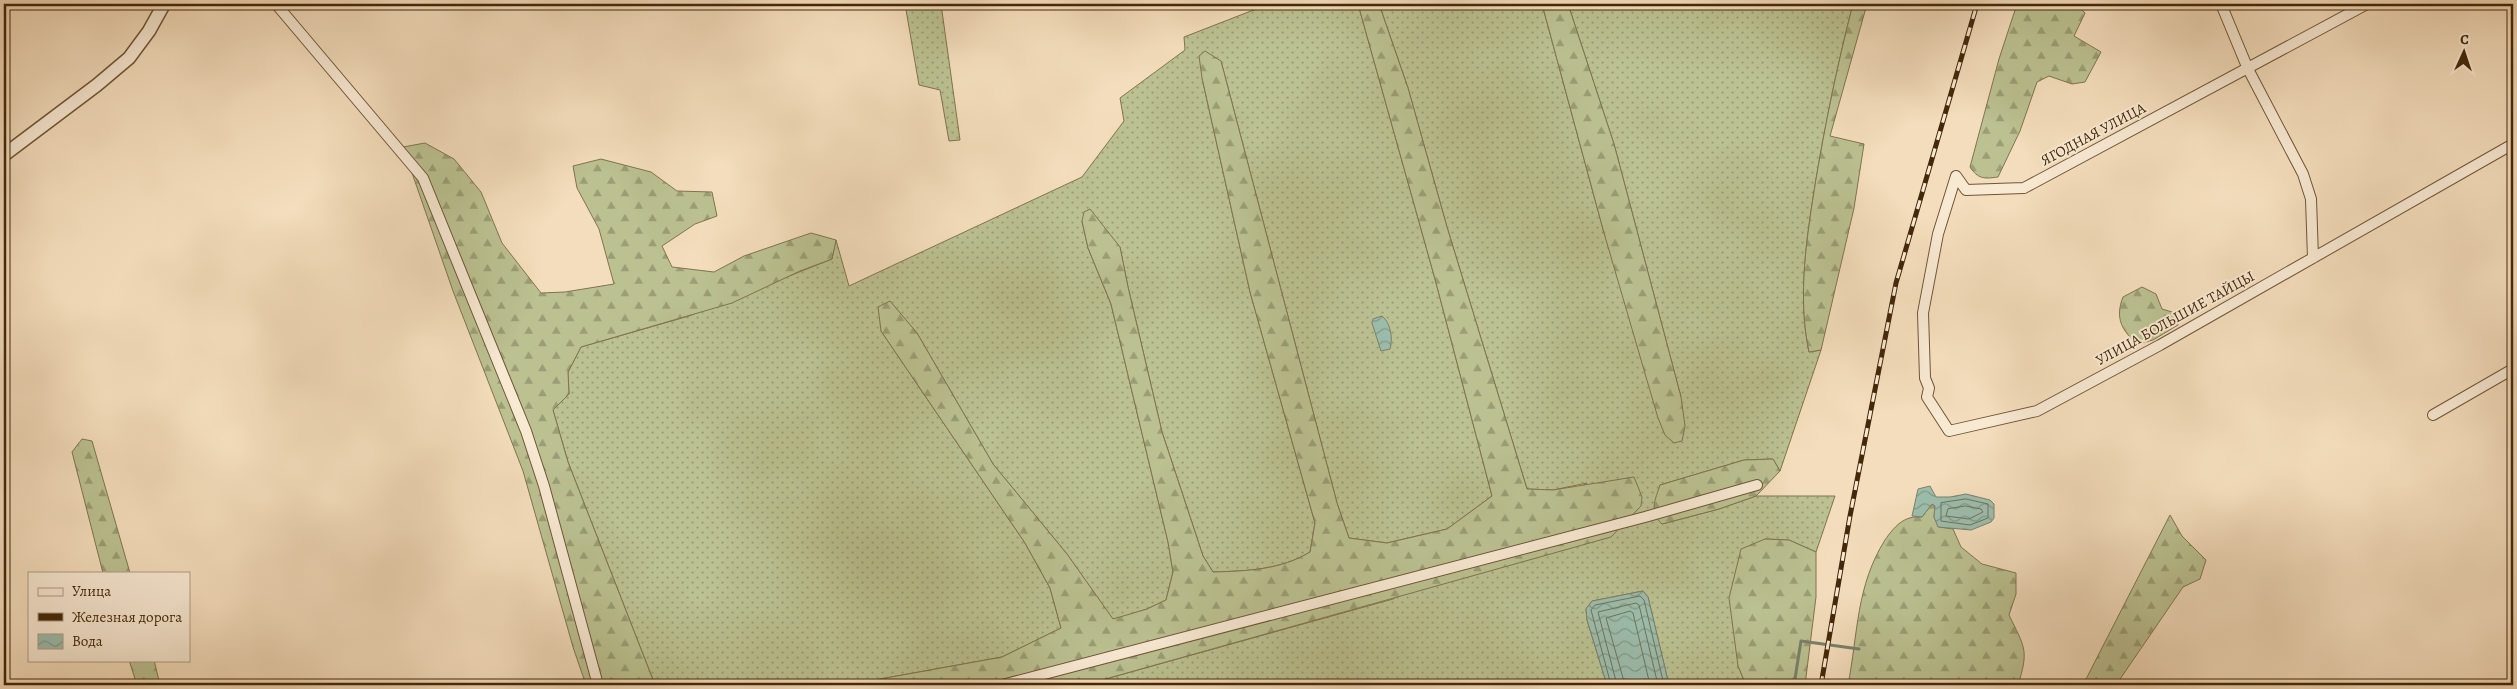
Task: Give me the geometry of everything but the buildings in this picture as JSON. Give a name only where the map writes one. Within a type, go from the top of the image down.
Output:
[{"type":"street","points":[[4,155],[97,86],[129,58],[149,32],[164,4]]},
{"type":"street","points":[[276,4],[423,178],[526,431],[544,486],[598,685]]},
{"type":"street","points":[[2221,4],[2248,69],[2303,174],[2311,200],[2313,258]]},
{"type":"street","name":"ЯГОДНАЯ УЛИЦА","points":[[1923,313],[1934,249],[1956,176],[1966,190],[2024,188],[2367,4]]},
{"type":"street","name":"УЛИЦА БОЛЬШИЕ ТАЙЦЫ","points":[[1923,313],[1925,378],[1929,388],[1927,396],[1949,431],[2037,411],[2313,258],[2513,144]]},
{"type":"street","points":[[2433,415],[2513,369]]},
{"type":"street","points":[[1002,685],[1645,517],[1758,485]]},
{"type":"green space","points":[[905,4],[941,4],[960,140],[949,141],[940,90],[919,85]]},
{"type":"green space","points":[[1269,4],[1358,4],[1435,279],[1492,496],[1447,529],[1387,543],[1349,538],[1337,503],[1221,61],[1202,78],[1250,292],[1315,523],[1310,552],[1287,563],[1275,566],[1251,570],[1213,572],[1203,556],[1162,432],[1120,247],[1082,221],[1088,248],[1111,304],[1168,542],[1173,572],[1166,600],[1147,609],[1113,620],[1067,554],[993,464],[917,333],[890,302],[881,331],[1025,543],[1050,588],[1061,628],[1002,657],[847,685],[655,685],[568,462],[553,410],[569,394],[568,372],[581,347],[689,316],[832,259],[836,240],[849,286],[1082,177],[1124,121],[1120,98],[1185,50],[1184,37]]},
{"type":"green space","points":[[1358,4],[1379,4],[1408,88],[1447,227],[1527,489],[1553,490],[1634,477],[1642,497],[1641,506],[1611,537],[1084,685],[847,685],[1002,657],[1061,628],[1050,588],[1025,543],[881,331],[878,307],[890,301],[917,333],[993,464],[1067,554],[1113,619],[1147,609],[1166,600],[1173,572],[1168,542],[1111,304],[1088,248],[1082,221],[1084,212],[1090,209],[1120,247],[1162,432],[1203,556],[1213,572],[1251,570],[1275,566],[1287,563],[1310,552],[1315,523],[1250,292],[1202,78],[1199,56],[1205,51],[1221,61],[1337,503],[1349,538],[1387,543],[1447,529],[1492,496],[1435,279]]},
{"type":"green space","points":[[1379,4],[1542,4],[1604,233],[1681,397],[1614,144],[1568,4],[1853,4],[1837,69],[1809,222],[1804,287],[1805,331],[1809,352],[1821,350],[1780,471],[1773,459],[1744,460],[1660,485],[1662,524],[1719,509],[1756,496],[1835,496],[1816,552],[1789,540],[1765,539],[1738,666],[1746,685],[1669,685],[1648,597],[1643,591],[1592,601],[1586,609],[1587,620],[1607,685],[1084,685],[1393,599],[1587,483],[1553,490],[1527,489],[1447,227],[1408,88]]},
{"type":"green space","points":[[1542,4],[1568,4],[1614,144],[1681,397],[1685,426],[1682,441],[1674,443],[1665,435],[1658,418],[1604,233]]},
{"type":"green space","points":[[1853,4],[1867,4],[1830,136],[1864,144],[1854,208],[1821,350],[1809,352],[1805,331],[1804,309],[1807,244],[1824,135],[1837,69]]},
{"type":"green space","points":[[2017,4],[2076,4],[2085,13],[2074,36],[2101,52],[2085,82],[2072,84],[2049,76],[2037,82],[2020,131],[1998,177],[1982,177],[1976,174],[1970,167],[1999,59]]},
{"type":"green space","points":[[425,143],[454,159],[481,192],[502,243],[541,293],[565,292],[614,284],[599,229],[577,188],[573,166],[601,159],[651,172],[677,191],[712,192],[717,216],[695,224],[662,246],[672,267],[714,272],[744,256],[811,233],[836,240],[832,259],[800,271],[732,303],[581,347],[568,372],[569,394],[553,410],[568,462],[655,685],[586,685],[573,647],[523,471],[453,291],[403,147]]},
{"type":"green space","points":[[2142,287],[2156,294],[2162,309],[2172,312],[2179,319],[2178,325],[2153,340],[2138,344],[2124,329],[2121,323],[2120,311],[2123,297]]},
{"type":"green space","points":[[82,439],[92,441],[130,572],[103,572],[72,452]]},
{"type":"green space","points":[[1773,459],[1780,471],[1756,496],[1719,509],[1662,524],[1656,515],[1654,506],[1660,485],[1744,460]]},
{"type":"green space","points":[[1932,504],[1935,506],[1934,517],[1939,527],[1953,529],[1961,547],[1982,564],[2016,573],[2016,594],[2009,615],[2024,649],[2018,685],[1848,685],[1859,611],[1868,575],[1875,557],[1896,526],[1910,518],[1922,517]]},
{"type":"green space","points":[[2170,515],[2182,536],[2206,560],[2200,579],[2183,587],[2116,685],[2083,685]]},
{"type":"green space","points":[[1765,539],[1789,540],[1816,552],[1816,597],[1805,685],[1746,685],[1738,666],[1729,598],[1741,549]]},
{"type":"green space","points":[[130,662],[154,662],[160,685],[137,685]]},
{"type":"water","points":[[1382,316],[1389,327],[1391,341],[1390,349],[1381,351],[1372,323],[1373,319]]},
{"type":"water","points":[[1930,486],[1936,497],[1966,494],[1990,500],[1994,504],[1994,518],[1991,522],[1971,530],[1938,527],[1934,517],[1935,506],[1932,504],[1922,517],[1912,516],[1918,489]]},
{"type":"water","points":[[1643,591],[1648,597],[1669,685],[1607,685],[1587,620],[1586,609],[1592,601]]},
{"type":"waterway","points":[[1794,685],[1801,641],[1859,649]]},
{"type":"railway","points":[[1821,685],[1850,516],[1896,283],[1977,4]]}]
